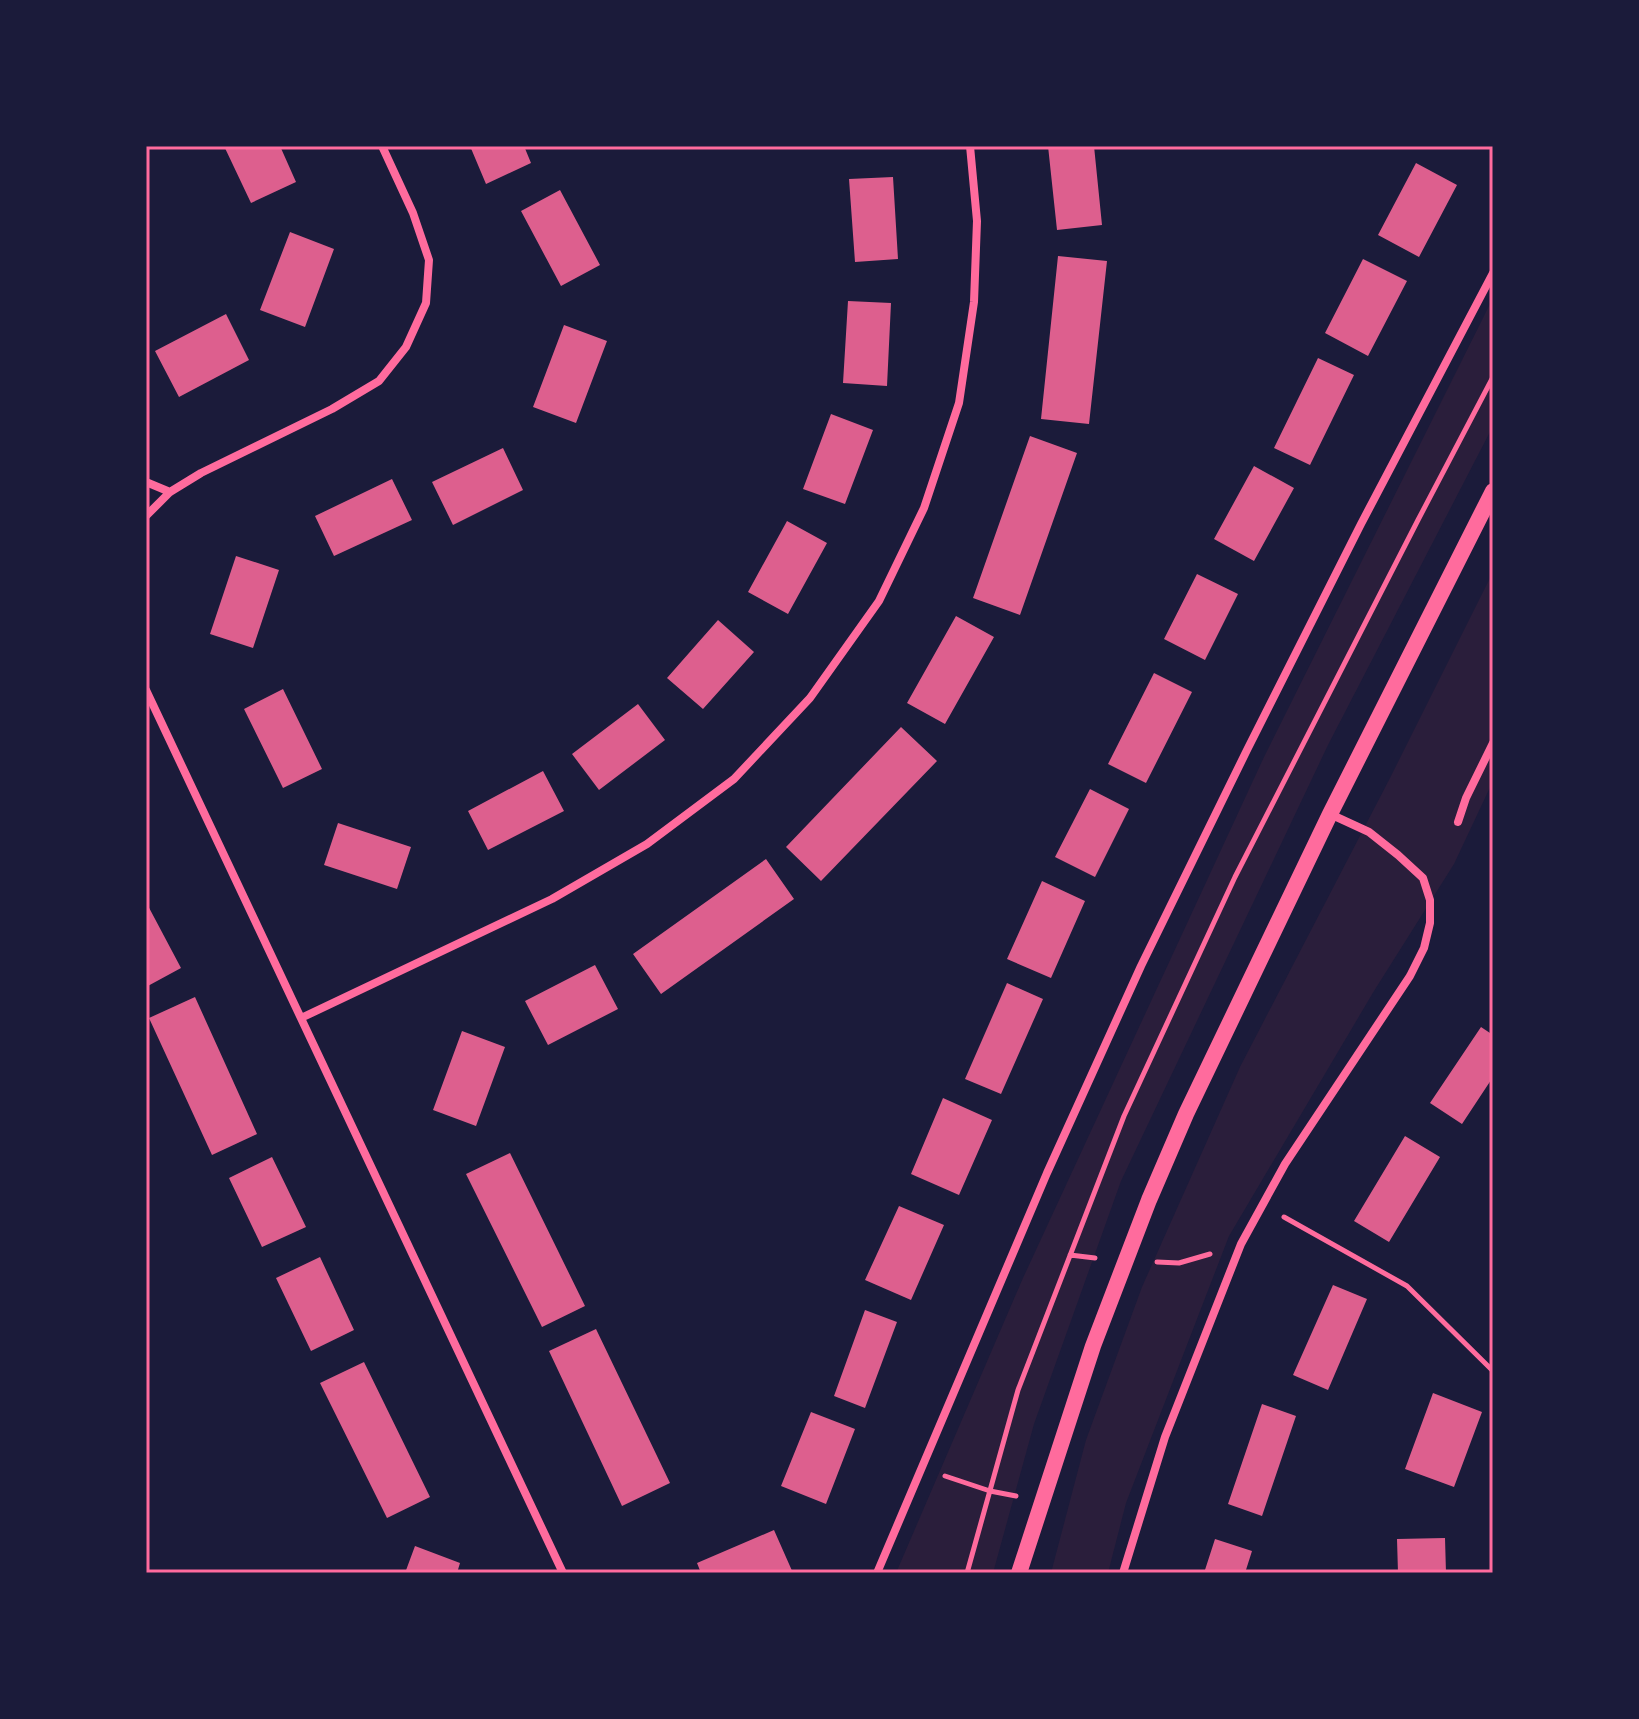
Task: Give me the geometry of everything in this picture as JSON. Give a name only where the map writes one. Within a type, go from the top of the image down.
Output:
[{"type":"main road","points":[[1019,1573],[1093,1346],[1186,1114],[1330,814],[1493,491]]},
{"type":"street","points":[[146,516],[170,492],[201,473],[332,409],[379,381],[406,347],[426,303],[429,260],[413,213],[382,146]]},
{"type":"street","points":[[301,1018],[552,899],[647,844],[734,779],[810,698],[879,601],[924,508],[959,403],[974,302],[977,221],[970,146]]},
{"type":"street","points":[[877,1573],[1047,1173],[1141,966],[1353,538],[1493,273]]},
{"type":"street","points":[[146,482],[170,492]]},
{"type":"street","points":[[146,690],[563,1573]]},
{"type":"street","points":[[1458,822],[1466,798],[1493,743]]},
{"type":"street","points":[[1123,1573],[1165,1437],[1241,1244],[1285,1164],[1410,976],[1424,948],[1430,923],[1430,900],[1423,878],[1369,832],[1330,814]]},
{"type":"path","points":[[967,1573],[1018,1390],[1124,1116],[1235,877],[1493,377]]},
{"type":"path","points":[[1262,1205],[1407,1286],[1490,1369]]},
{"type":"path","points":[[1490,1369],[1493,1357]]},
{"type":"path","points":[[921,1468],[990,1491],[1041,1501]]},
{"type":"shaded area","points":[[1493,298],[1493,426],[1328,745],[1121,1181],[1034,1424],[993,1573],[896,1573],[1023,1278],[1264,757]]},
{"type":"shaded area","points":[[1493,572],[1493,781],[1454,864],[1374,991],[1229,1236],[1126,1503],[1108,1573],[1051,1573],[1086,1440],[1142,1287],[1240,1067]]},
{"type":"building","points":[[224,146],[280,146],[296,182],[251,203]]},
{"type":"building","points":[[470,146],[524,146],[531,163],[486,184]]},
{"type":"building","points":[[1048,146],[1094,146],[1102,225],[1057,230]]},
{"type":"building","points":[[1416,163],[1457,185],[1419,257],[1378,235]]},
{"type":"building","points":[[893,177],[898,259],[855,262],[849,179]]},
{"type":"building","points":[[560,190],[600,265],[561,286],[521,211]]},
{"type":"building","points":[[290,232],[334,249],[305,327],[260,310]]},
{"type":"building","points":[[1058,256],[1107,261],[1089,424],[1041,419]]},
{"type":"building","points":[[1363,259],[1407,281],[1368,356],[1325,333]]},
{"type":"building","points":[[848,301],[891,303],[887,386],[843,383]]},
{"type":"building","points":[[226,314],[249,360],[179,397],[155,351]]},
{"type":"building","points":[[564,325],[607,341],[576,423],[533,407]]},
{"type":"building","points":[[1318,358],[1354,375],[1310,465],[1274,448]]},
{"type":"building","points":[[831,414],[873,430],[845,504],[803,489]]},
{"type":"building","points":[[1030,436],[1077,453],[1020,615],[973,598]]},
{"type":"building","points":[[503,448],[523,490],[453,525],[432,482]]},
{"type":"building","points":[[1254,466],[1294,488],[1254,561],[1214,539]]},
{"type":"building","points":[[392,479],[412,520],[334,556],[315,516]]},
{"type":"building","points":[[787,521],[827,543],[788,614],[748,592]]},
{"type":"building","points":[[236,556],[279,570],[253,648],[210,634]]},
{"type":"building","points":[[1197,574],[1238,594],[1205,660],[1164,639]]},
{"type":"building","points":[[956,616],[994,637],[945,724],[907,703]]},
{"type":"building","points":[[718,620],[754,652],[703,709],[667,678]]},
{"type":"building","points":[[1154,673],[1192,692],[1146,783],[1108,764]]},
{"type":"building","points":[[283,689],[322,769],[283,788],[244,709]]},
{"type":"building","points":[[638,704],[665,740],[599,790],[572,754]]},
{"type":"building","points":[[901,727],[937,761],[821,881],[786,847]]},
{"type":"building","points":[[543,771],[564,811],[488,850],[468,811]]},
{"type":"building","points":[[1090,789],[1129,809],[1095,877],[1055,857]]},
{"type":"building","points":[[338,823],[411,847],[397,889],[324,865]]},
{"type":"building","points":[[766,859],[794,899],[661,994],[633,954]]},
{"type":"building","points":[[1042,881],[1085,901],[1051,978],[1007,959]]},
{"type":"building","points":[[146,902],[181,968],[146,987]]},
{"type":"building","points":[[595,965],[618,1009],[548,1045],[525,1001]]},
{"type":"building","points":[[1007,983],[1043,999],[1001,1094],[965,1079]]},
{"type":"building","points":[[195,997],[257,1134],[212,1155],[149,1018]]},
{"type":"building","points":[[1481,1027],[1493,1035],[1493,1077],[1462,1124],[1430,1103]]},
{"type":"building","points":[[462,1031],[505,1047],[476,1126],[433,1110]]},
{"type":"building","points":[[943,1098],[992,1120],[959,1195],[911,1174]]},
{"type":"building","points":[[1405,1136],[1440,1157],[1389,1242],[1354,1221]]},
{"type":"building","points":[[510,1153],[585,1306],[542,1327],[466,1174]]},
{"type":"building","points":[[272,1157],[306,1227],[262,1247],[229,1178]]},
{"type":"building","points":[[899,1206],[944,1225],[911,1300],[865,1280]]},
{"type":"building","points":[[320,1257],[354,1330],[311,1351],[276,1278]]},
{"type":"building","points":[[1333,1285],[1367,1299],[1328,1390],[1293,1375]]},
{"type":"building","points":[[865,1310],[897,1322],[865,1408],[834,1396]]},
{"type":"building","points":[[596,1329],[670,1483],[622,1506],[549,1351]]},
{"type":"building","points":[[364,1362],[430,1497],[387,1518],[320,1383]]},
{"type":"building","points":[[1433,1393],[1482,1412],[1454,1487],[1405,1469]]},
{"type":"building","points":[[1262,1404],[1296,1416],[1262,1516],[1228,1504]]},
{"type":"building","points":[[811,1412],[855,1429],[826,1504],[781,1486]]},
{"type":"building","points":[[774,1530],[793,1573],[701,1573],[697,1563]]},
{"type":"building","points":[[1445,1538],[1446,1573],[1398,1573],[1397,1539]]},
{"type":"building","points":[[1215,1539],[1252,1551],[1245,1573],[1204,1573]]},
{"type":"building","points":[[415,1546],[460,1563],[457,1573],[405,1573]]}]
